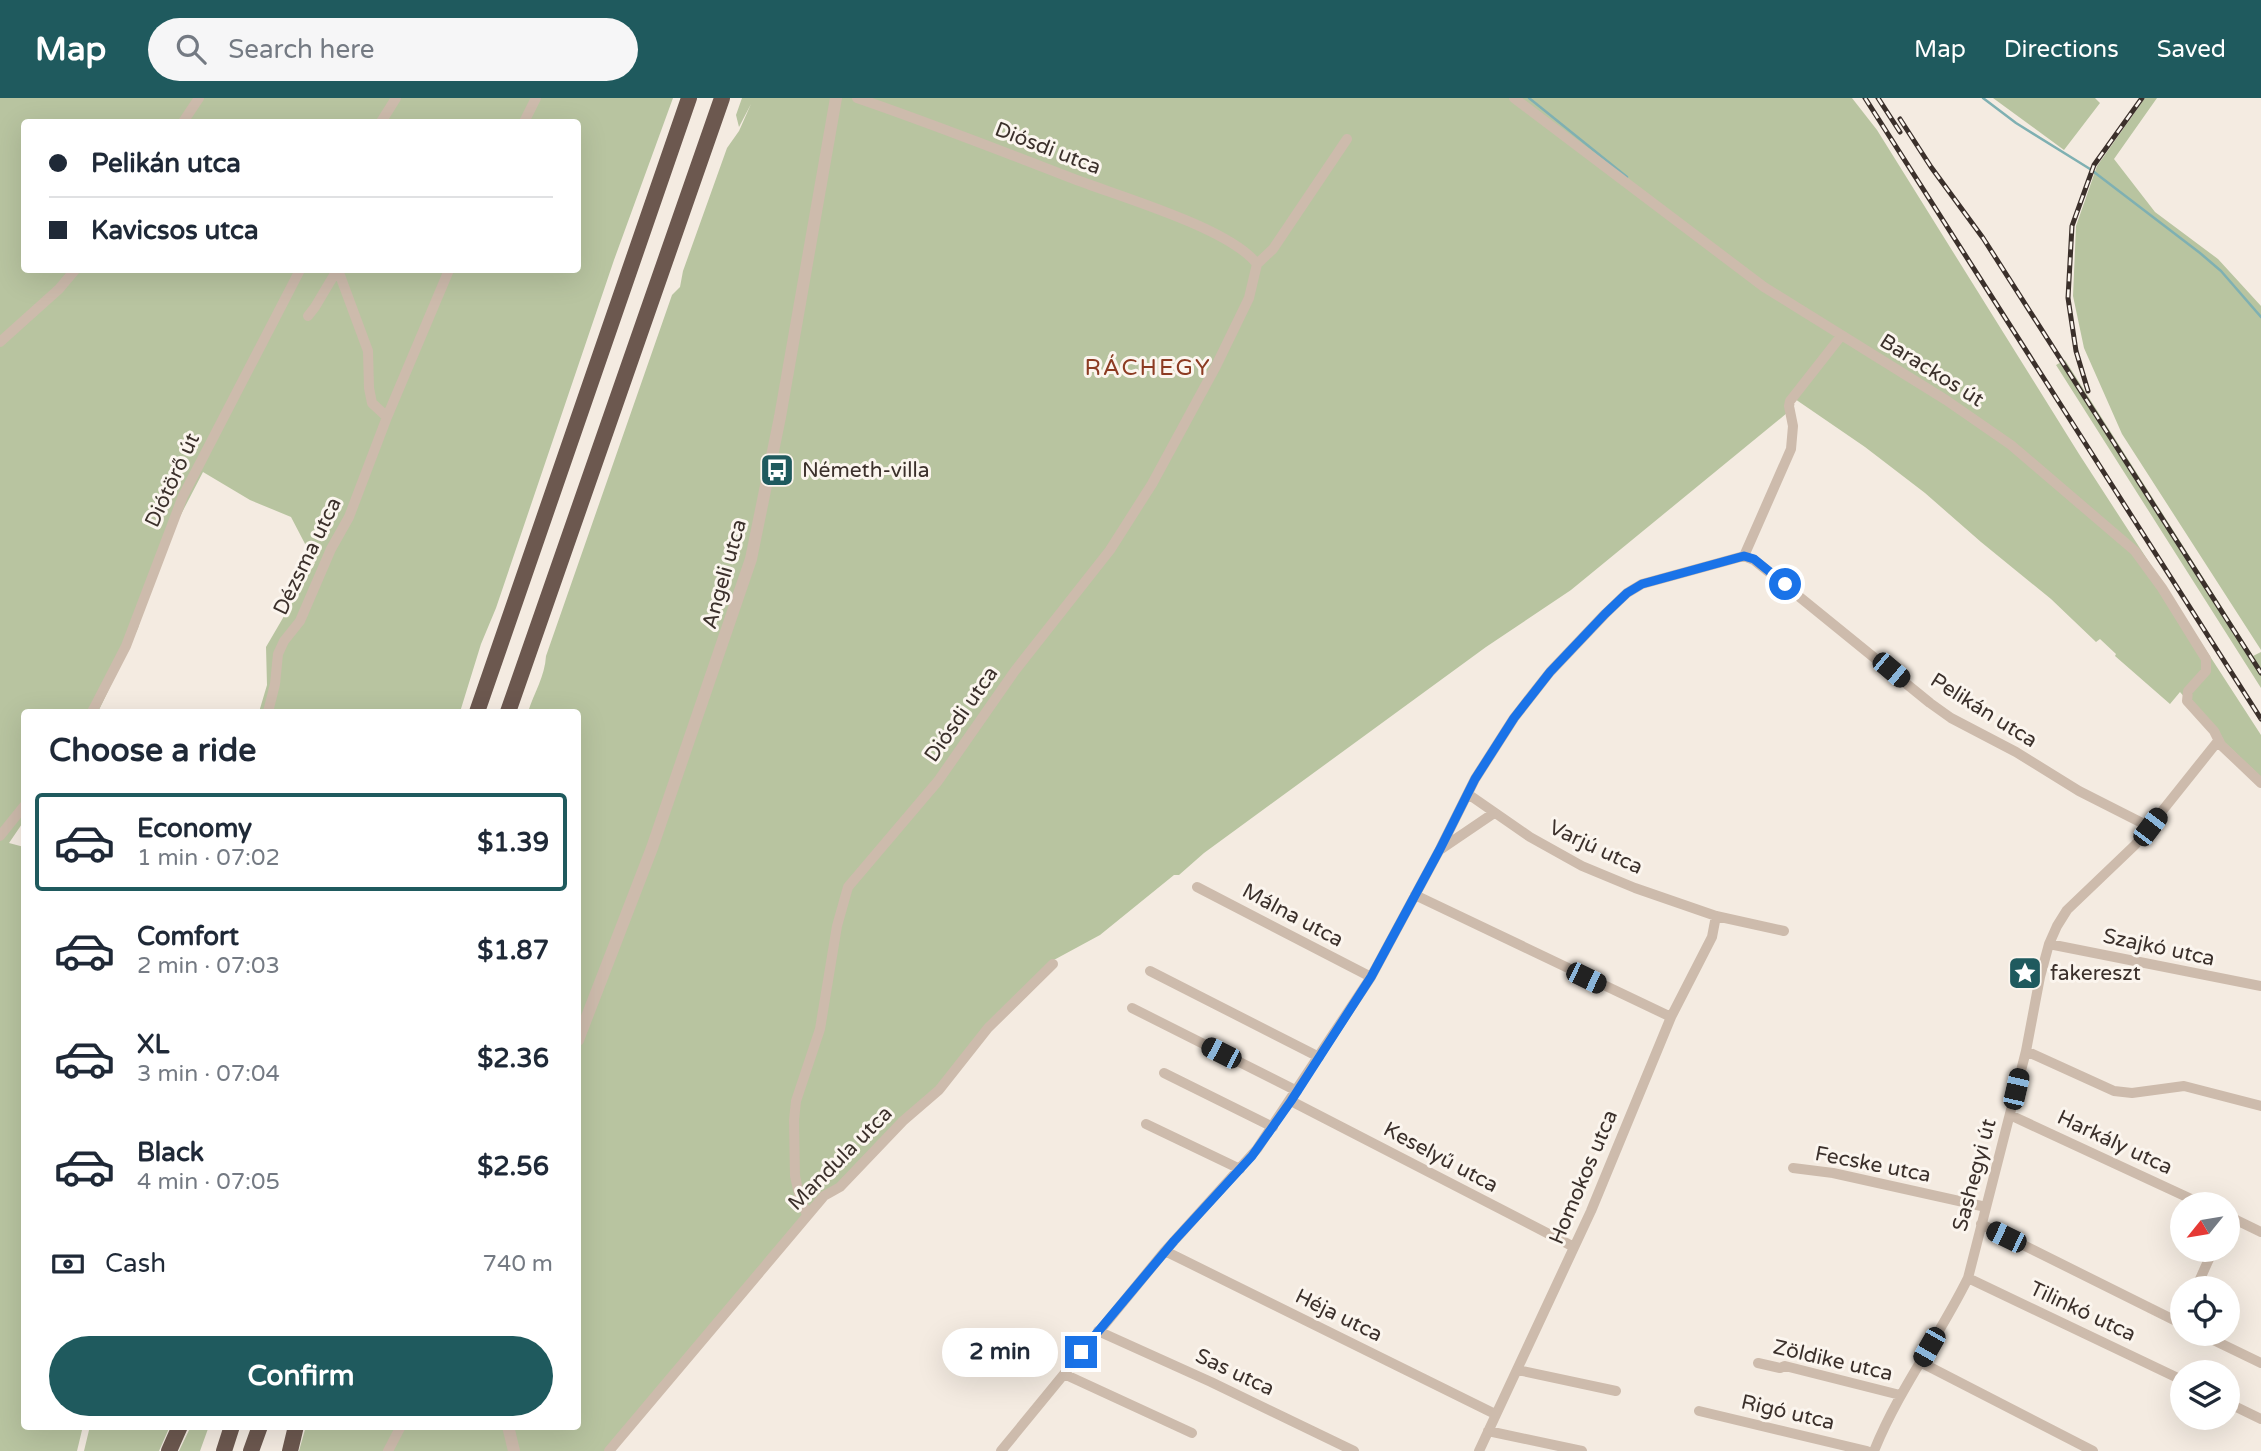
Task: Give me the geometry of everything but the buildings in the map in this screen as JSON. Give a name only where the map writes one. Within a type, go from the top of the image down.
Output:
[{"type":"highway","points":[[478,709],[688,98]]},
{"type":"highway","points":[[509,709],[722,98]]},
{"type":"highway","points":[[169,1451],[178,1430]]},
{"type":"highway","points":[[224,1451],[231,1430]]},
{"type":"highway","points":[[251,1451],[259,1430]]},
{"type":"highway","points":[[290,1451],[295,1430]]},
{"type":"street","points":[[185,119],[199,98]]},
{"type":"street","points":[[383,119],[396,98]]},
{"type":"street","points":[[526,119],[536,98]]},
{"type":"street","name":"Angeli utca","points":[[581,1033],[652,848],[751,559],[780,417],[836,98]]},
{"type":"street","name":"Diósdi utca","points":[[857,98],[1172,216],[1231,241],[1257,264]]},
{"type":"street","name":"Barackos út","points":[[1514,98],[1726,260],[1841,336],[1946,400],[2011,445],[2135,551],[2156,579],[2206,659],[2206,671],[2188,691],[2187,701],[2214,731],[2218,741]]},
{"type":"street","name":"Diósdi utca","points":[[807,1215],[795,1176],[795,1111],[820,1029],[837,926],[848,887],[938,781],[1014,672],[1110,550],[1152,484],[1216,366],[1249,298],[1257,264],[1273,249],[1347,139]]},
{"type":"street","points":[[0,342],[59,289],[72,273]]},
{"type":"street","name":"Diótörő út","points":[[94,709],[126,646],[183,496],[298,273]]},
{"type":"street","points":[[307,316],[336,273]]},
{"type":"street","points":[[339,273],[368,351],[372,402],[387,416]]},
{"type":"street","name":"Dézsma utca","points":[[269,709],[278,654],[284,641],[300,621],[331,549],[349,517],[387,416],[448,273]]},
{"type":"street","points":[[1001,1451],[1165,1251],[1240,1169],[1273,1127],[1371,977],[1468,794],[1514,718],[1550,672],[1627,593],[1642,584],[1744,556],[1791,449],[1793,426],[1790,401],[1841,336]]},
{"type":"street","name":"Pelikán utca","points":[[1744,556],[1754,559],[1951,718],[2150,827]]},
{"type":"street","points":[[2218,741],[2261,783]]},
{"type":"street","name":"Sashegyi út","points":[[1874,1451],[1900,1395],[1968,1278],[2010,1115],[2017,1063],[2026,1051],[2049,944],[2067,910],[2135,845],[2218,741]]},
{"type":"street","name":"Varjú utca","points":[[1468,794],[1494,813],[1583,866],[1635,888],[1716,916],[1784,931]]},
{"type":"street","points":[[0,836],[21,810]]},
{"type":"street","points":[[1440,849],[1494,813]]},
{"type":"street","points":[[1455,820],[1469,830]]},
{"type":"street","name":"Málna utca","points":[[1198,887],[1371,977]]},
{"type":"street","points":[[1415,895],[1671,1017]]},
{"type":"street","name":"Homokos utca","points":[[1479,1451],[1574,1247],[1671,1017],[1707,948],[1716,924],[1716,916]]},
{"type":"street","name":"Szajkó utca","points":[[2049,944],[2261,986]]},
{"type":"street","name":"Mandula utca","points":[[609,1451],[807,1215],[828,1192],[840,1187],[903,1121],[939,1090],[988,1028],[1053,964]]},
{"type":"street","points":[[1150,971],[1319,1057]]},
{"type":"street","points":[[1132,1008],[1297,1091]]},
{"type":"street","points":[[2026,1051],[2114,1091],[2132,1093],[2184,1086],[2261,1106]]},
{"type":"street","points":[[1164,1073],[1273,1127]]},
{"type":"street","name":"Keselyű utca","points":[[1291,1101],[1574,1247]]},
{"type":"street","name":"Harkály utca","points":[[2010,1115],[2176,1192]]},
{"type":"street","points":[[1146,1124],[1240,1169]]},
{"type":"street","name":"Fecske utca","points":[[1793,1168],[1824,1171],[1986,1207]]},
{"type":"street","points":[[2240,1222],[2261,1232]]},
{"type":"street","points":[[1981,1224],[2170,1316]]},
{"type":"street","name":"Héja utca","points":[[1165,1251],[1495,1414]]},
{"type":"street","name":"Tilinkó utca","points":[[1968,1278],[2170,1374]]},
{"type":"street","name":"Sas utca","points":[[1098,1331],[1354,1451]]},
{"type":"street","points":[[2226,1346],[2261,1363]]},
{"type":"street","name":"Zöldike utca","points":[[1758,1363],[1780,1368],[1785,1366],[1900,1395]]},
{"type":"street","points":[[1920,1363],[2093,1451]]},
{"type":"street","points":[[1518,1370],[1616,1391]]},
{"type":"street","points":[[1064,1374],[1192,1433]]},
{"type":"street","points":[[2240,1409],[2261,1419]]},
{"type":"street","name":"Rigó utca","points":[[1699,1411],[1867,1451]]},
{"type":"street","points":[[388,1451],[399,1430]]},
{"type":"street","points":[[509,1430],[514,1451]]},
{"type":"street","points":[[1488,1431],[1582,1451]]},
{"type":"green space","points":[[0,98],[673,98],[614,260],[461,709],[260,709],[267,685],[266,647],[315,563],[291,517],[250,500],[203,472],[161,553],[138,628],[99,709],[21,709],[21,825],[9,843],[21,846],[21,1430],[82,1430],[77,1451],[0,1451]]},
{"type":"green space","points":[[742,98],[1852,98],[1877,130],[2079,454],[2261,735],[2261,777],[2219,737],[2180,692],[2170,704],[2115,656],[2100,639],[2096,642],[2051,599],[1925,493],[1865,447],[1795,399],[1787,413],[1571,590],[1486,647],[1204,853],[1100,935],[1052,961],[1001,1016],[954,1073],[828,1193],[609,1451],[299,1451],[305,1430],[581,1430],[581,709],[529,709],[672,295],[680,287],[683,271],[727,148],[739,131],[751,104],[739,127],[736,115]]},
{"type":"green space","points":[[1993,98],[2095,98],[2100,103],[2064,150]]},
{"type":"green space","points":[[2145,98],[2157,98],[2114,159],[2155,212],[2218,259],[2261,306],[2261,650],[2122,434],[2084,348],[2073,296],[2076,226],[2097,166]]},
{"type":"green space","points":[[2065,360],[2253,656],[2261,652],[2261,688],[2056,365]]},
{"type":"green space","points":[[89,1430],[168,1430],[159,1451],[84,1451]]},
{"type":"green space","points":[[189,1430],[208,1430],[200,1451],[179,1451]]},
{"type":"waterway","points":[[1529,98],[1627,177]]},
{"type":"waterway","points":[[1983,98],[2016,123],[2090,169]]},
{"type":"waterway","points":[[2094,172],[2221,271],[2261,317]]},
{"type":"railway","points":[[1865,98],[2261,719]]},
{"type":"railway","points":[[1878,98],[1900,132]]},
{"type":"railway","points":[[2088,391],[2076,351],[2068,298],[2072,226],[2094,165],[2142,98]]},
{"type":"railway","points":[[1900,119],[1983,238],[2261,673]]},
{"type":"place","name":"Németh-villa","points":[[777,470]]},
{"type":"place","name":"fakereszt","points":[[2025,973]]},
{"type":"district","name":"RÁCHEGY","points":[[1148,367]]},
{"type":"route","points":[[1081,1352],[1174,1241],[1252,1156],[1291,1101],[1371,977],[1475,779],[1514,718],[1550,672],[1605,614],[1627,593],[1642,584],[1744,556],[1754,559],[1785,584]]}]
